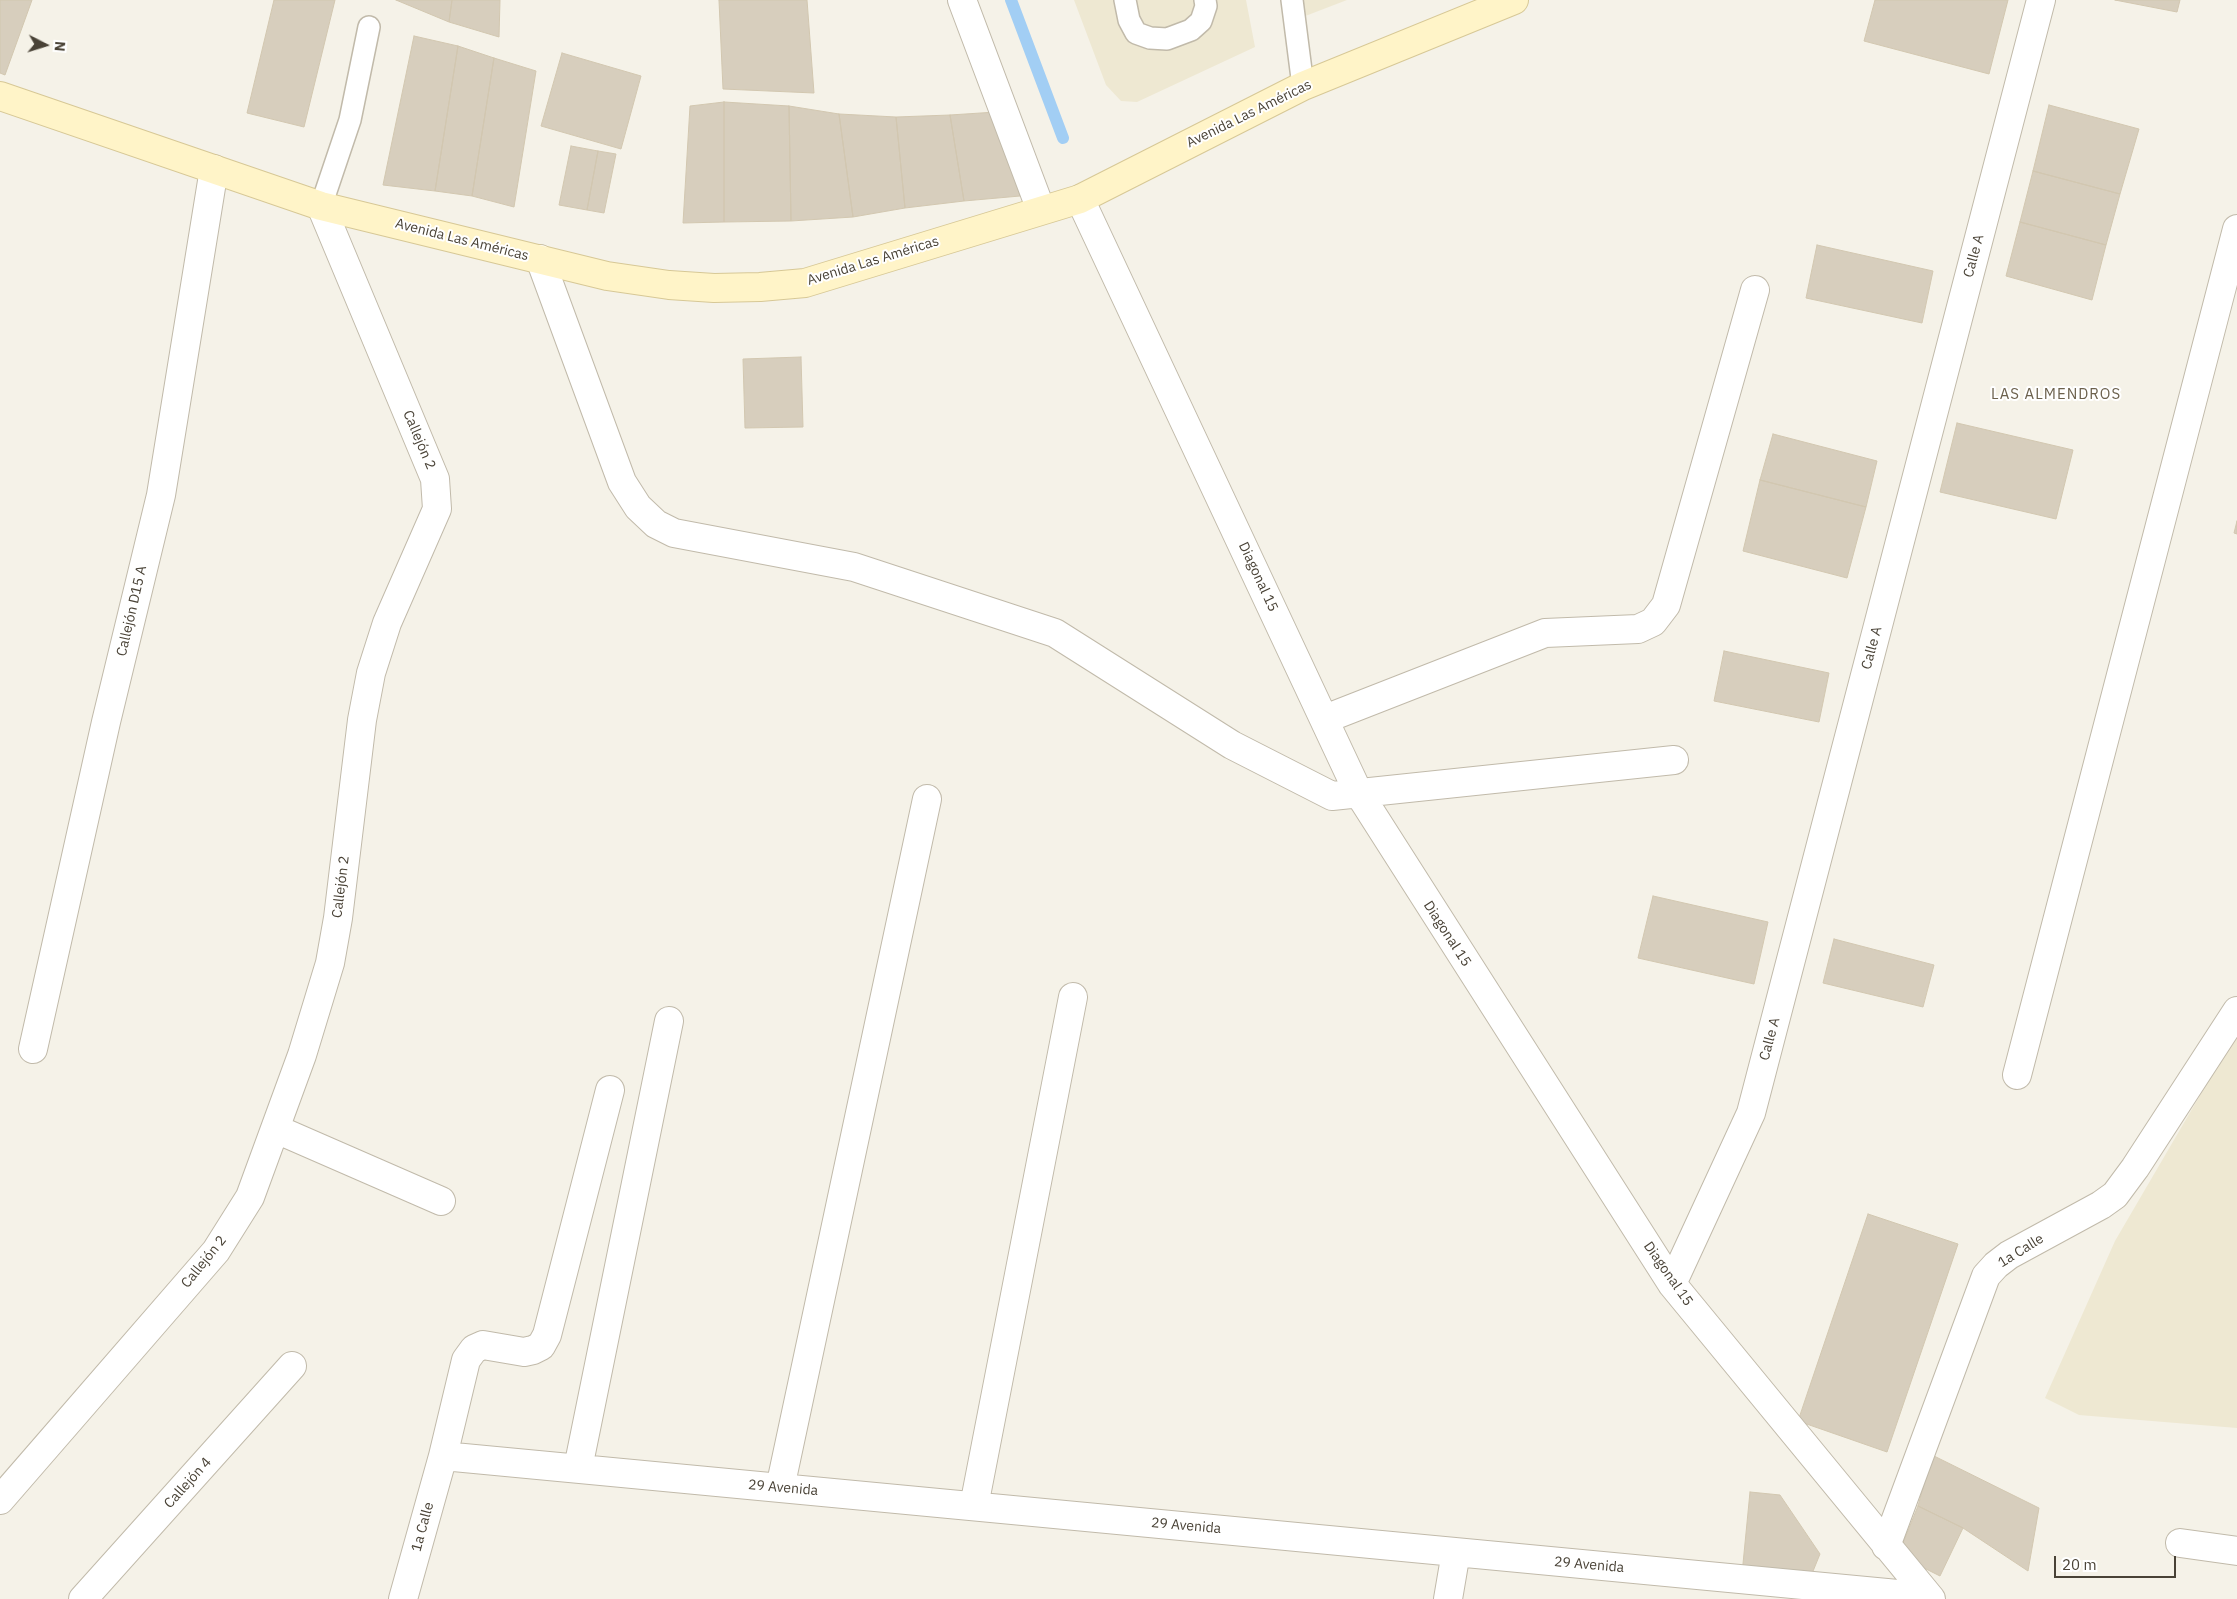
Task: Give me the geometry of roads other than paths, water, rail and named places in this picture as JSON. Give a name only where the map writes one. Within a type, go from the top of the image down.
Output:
[{"type":"main road","name":"Avenida Las Américas","points":[[0,96],[321,206],[607,276],[669,285],[714,288],[805,282],[1080,199],[1303,86],[1514,0]]},
{"type":"street","points":[[962,0],[1041,210]]},
{"type":"street","name":"Calle A","points":[[1672,1284],[1751,1113],[2041,0]]},
{"type":"street","name":"Callejón D15 A","points":[[33,1049],[106,722],[161,495],[214,169]]},
{"type":"street","name":"Diagonal 15","points":[[1080,199],[1358,792],[1672,1284],[1930,1598]]},
{"type":"street","name":"Callejón 2","points":[[0,1500],[216,1251],[250,1196],[276,1129],[318,1007],[330,962],[338,918],[362,720],[371,673],[388,623],[437,509],[435,479],[321,206]]},
{"type":"street","points":[[2017,1075],[2237,228]]},
{"type":"street","points":[[540,259],[622,482],[638,507],[656,524],[674,533],[854,567],[1055,633],[1232,745],[1313,788],[1332,796],[1674,760]]},
{"type":"street","points":[[1325,719],[1545,633],[1638,630],[1653,622],[1666,606],[1755,290]]},
{"type":"street","points":[[780,1488],[927,799]]},
{"type":"street","points":[[974,1506],[1073,997]]},
{"type":"street","name":"1a Calle","points":[[1886,1546],[1986,1276],[1996,1264],[2009,1255],[2101,1205],[2115,1195],[2135,1168],[2237,1011]]},
{"type":"street","points":[[578,1468],[669,1021]]},
{"type":"street","name":"1a Calle","points":[[404,1599],[443,1456],[461,1374],[466,1360],[474,1348],[483,1345],[524,1352],[541,1346],[547,1335],[610,1090]]},
{"type":"street","points":[[276,1129],[441,1201]]},
{"type":"street","name":"Callejón 4","points":[[84,1599],[292,1366]]},
{"type":"street","name":"29 Avenida","points":[[443,1456],[1456,1552],[1738,1589],[1930,1598]]},
{"type":"street","points":[[2180,1544],[2237,1551]]},
{"type":"street","points":[[1448,1599],[1456,1552]]},
{"type":"lane","points":[[1125,0],[1129,20],[1136,33],[1150,38],[1167,39],[1191,30],[1201,21],[1205,0]]},
{"type":"lane","points":[[1292,0],[1303,86]]},
{"type":"lane","points":[[321,206],[350,120],[369,26]]},
{"type":"waterway","points":[[1011,0],[1063,138]]},
{"type":"district","name":"LAS ALMENDROS","points":[[2056,395]]}]
